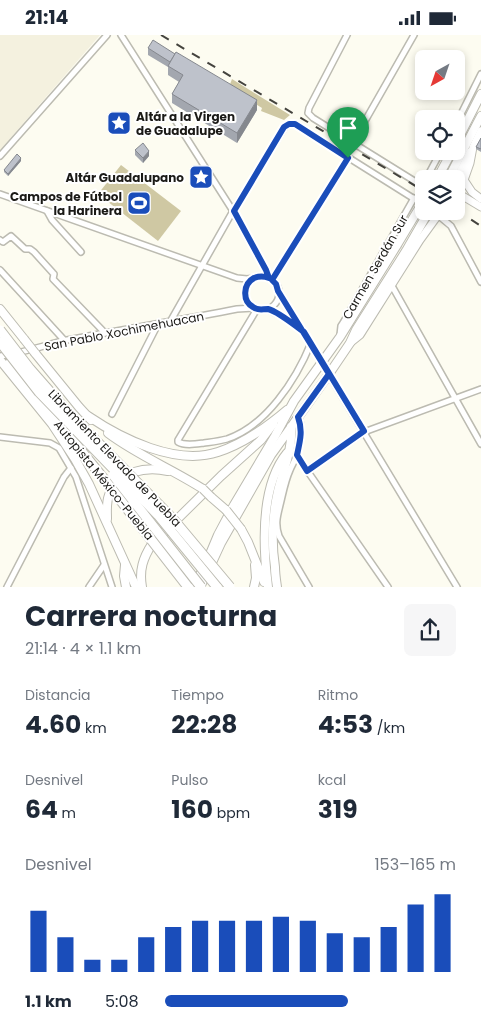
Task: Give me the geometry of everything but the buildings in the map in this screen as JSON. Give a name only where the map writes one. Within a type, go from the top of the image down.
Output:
[{"type":"highway","name":"Autopista México-Puebla","points":[[0,326],[23,355],[188,587]]},
{"type":"highway","name":"Libramiento Elevado de Puebla","points":[[0,330],[30,369],[66,409],[173,519],[230,587]]},
{"type":"highway","name":"Libramiento Elevado de Puebla","points":[[0,342],[39,392],[158,515],[217,587]]},
{"type":"highway","name":"Autopista México-Puebla","points":[[0,350],[5,359],[107,475],[200,587]]},
{"type":"main road","points":[[465,126],[481,94]]},
{"type":"main road","points":[[454,170],[481,116]]},
{"type":"main road","points":[[456,170],[473,147],[481,131]]},
{"type":"main road","points":[[465,177],[473,147]]},
{"type":"main road","points":[[465,182],[472,192],[481,199]]},
{"type":"main road","points":[[465,197],[481,207]]},
{"type":"main road","points":[[193,587],[234,505],[291,407],[340,337],[415,215]]},
{"type":"main road","points":[[200,587],[221,543],[271,455],[350,343],[356,330],[406,251],[429,220]]},
{"type":"main road","points":[[350,343],[360,335],[392,286],[431,220]]},
{"type":"main road","points":[[0,309],[88,416],[102,429],[126,446],[203,489],[226,510],[241,529],[267,587]]},
{"type":"main road","points":[[5,359],[52,425],[108,526],[136,587]]},
{"type":"main road","points":[[88,416],[109,430],[141,445],[169,453],[186,455],[218,452],[242,441],[277,419],[291,407]]},
{"type":"main road","points":[[142,587],[141,568],[152,543],[260,440],[277,419]]},
{"type":"main road","points":[[277,587],[272,549],[272,526],[292,437],[291,427]]},
{"type":"main road","points":[[267,587],[264,545],[265,514],[274,477],[288,451]]},
{"type":"main road","points":[[108,526],[107,501],[113,487],[120,480],[132,472],[143,469],[164,470],[179,474]]},
{"type":"main road","points":[[253,555],[256,574],[254,587]]},
{"type":"main road","points":[[125,563],[124,576],[126,587]]},
{"type":"street","points":[[0,156],[107,35]]},
{"type":"street","points":[[120,35],[234,211],[270,279]]},
{"type":"street","points":[[347,35],[308,113],[313,118],[415,180]]},
{"type":"street","points":[[353,142],[414,35]]},
{"type":"street","points":[[463,110],[481,74]]},
{"type":"street","points":[[170,322],[284,127],[289,124],[295,124],[414,198]]},
{"type":"street","points":[[270,279],[348,158]]},
{"type":"street","points":[[0,194],[237,278],[247,279],[263,276],[276,284],[278,291],[276,302],[267,309],[255,309],[246,299],[245,291],[237,278]]},
{"type":"street","name":"Carmen Serdán Sur","points":[[340,337],[341,326],[414,198]]},
{"type":"street","points":[[47,211],[52,220],[81,252]]},
{"type":"street","points":[[444,220],[451,226],[481,282]]},
{"type":"street","points":[[0,240],[3,243],[11,236],[25,249],[30,249],[34,252],[53,273],[54,279],[105,333]]},
{"type":"street","points":[[0,270],[65,341]]},
{"type":"street","points":[[245,291],[248,283],[255,278]]},
{"type":"street","points":[[392,286],[481,444]]},
{"type":"street","points":[[278,291],[458,587]]},
{"type":"street","points":[[237,309],[244,304],[246,299]]},
{"type":"street","name":"San Pablo Xochimehuacan","points":[[5,359],[65,341],[237,309],[255,309]]},
{"type":"street","points":[[255,309],[178,439],[178,442],[181,444],[227,439],[255,423],[269,410],[290,383],[311,343]]},
{"type":"street","points":[[267,309],[285,318],[304,332]]},
{"type":"street","points":[[112,414],[158,324]]},
{"type":"street","points":[[307,471],[364,431],[481,389]]},
{"type":"street","points":[[298,417],[301,425],[301,435],[297,455],[284,487],[276,528],[309,587]]},
{"type":"street","points":[[0,437],[50,443],[59,448],[70,468],[79,475],[112,587]]},
{"type":"street","points":[[297,455],[388,587]]},
{"type":"street","points":[[7,587],[70,468]]},
{"type":"street","points":[[89,587],[104,565]]},
{"type":"shaded area","points":[[0,35],[100,35],[0,150]]},
{"type":"shaded area","points":[[232,79],[290,115],[284,120],[261,111],[262,108],[229,87]]},
{"type":"shaded area","name":"Campos de Fútbol la Harinera","points":[[121,165],[181,211],[158,241],[98,194]]},
{"type":"railway","points":[[161,35],[415,186]]},
{"type":"railway","points":[[465,216],[481,226]]},
{"type":"place","name":"Altár a la Virgen de Guadalupe","points":[[119,123]]},
{"type":"place","name":"Altár Guadalupano","points":[[201,177]]},
{"type":"place","name":"Campos de Fútbol la Harinera","points":[[139,203]]},
{"type":"route","points":[[348,158],[272,280],[276,284],[278,291],[304,332],[322,363],[329,374],[298,417],[301,425],[301,435],[297,455],[307,471],[364,431],[304,332],[291,321],[278,314],[267,309],[257,309],[247,302],[245,291],[250,281],[260,276],[269,278],[234,211],[284,127],[289,124],[295,124],[348,158]]}]
